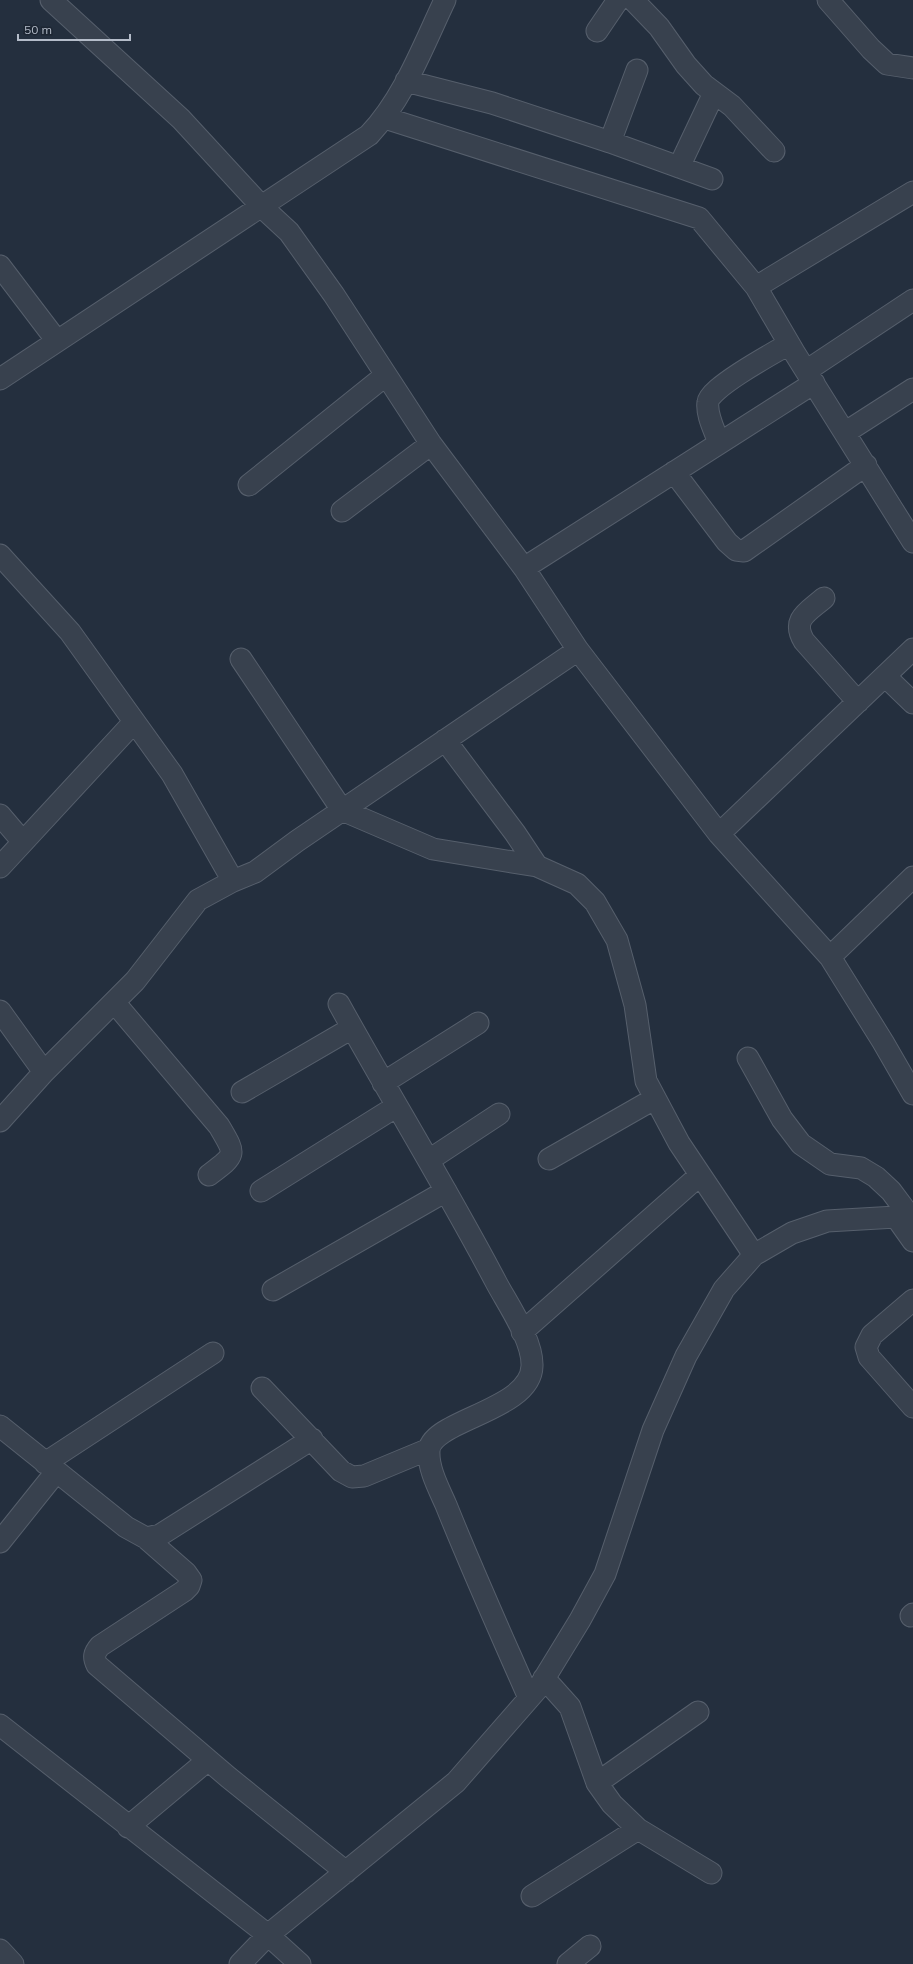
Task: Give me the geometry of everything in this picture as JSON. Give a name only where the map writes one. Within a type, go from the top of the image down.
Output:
[{"type":"street","points":[[51,0],[181,118],[262,207],[289,232],[334,295],[431,444],[524,568],[578,650],[719,834],[830,957],[883,1042],[913,1094]]},
{"type":"street","points":[[0,379],[166,268],[262,207],[368,135],[385,118],[406,81],[445,0]]},
{"type":"street","points":[[597,30],[618,0]]},
{"type":"street","points":[[633,0],[668,37],[686,65],[714,93],[732,106],[774,151]]},
{"type":"street","points":[[828,0],[871,49],[887,64],[913,68]]},
{"type":"street","points":[[610,142],[637,70]]},
{"type":"street","points":[[406,81],[492,103],[610,142],[712,180]]},
{"type":"street","points":[[679,167],[714,93]]},
{"type":"street","points":[[385,118],[699,218],[756,287],[789,344],[846,432],[913,542]]},
{"type":"street","points":[[756,287],[913,192]]},
{"type":"street","points":[[0,266],[57,341]]},
{"type":"street","points":[[524,568],[719,443],[913,300]]},
{"type":"street","points":[[719,443],[708,410],[708,400],[713,392],[789,344]]},
{"type":"street","points":[[249,485],[386,375]]},
{"type":"street","points":[[846,432],[913,389]]},
{"type":"street","points":[[342,511],[431,444]]},
{"type":"street","points":[[674,472],[727,542],[736,550],[744,551],[866,466]]},
{"type":"street","points":[[0,555],[70,632],[172,774],[233,881]]},
{"type":"street","points":[[824,598],[804,615],[798,624],[798,632],[804,642],[858,702]]},
{"type":"street","points":[[719,834],[913,649]]},
{"type":"street","points":[[0,1121],[44,1072],[135,982],[198,900],[233,881],[255,872],[342,810],[578,650]]},
{"type":"street","points":[[241,659],[342,810],[433,849],[537,866],[577,884],[595,902],[616,940],[635,1005],[646,1081],[654,1099],[679,1143],[754,1255]]},
{"type":"street","points":[[885,676],[913,703]]},
{"type":"street","points":[[0,866],[134,722]]},
{"type":"street","points":[[445,740],[515,833],[537,866]]},
{"type":"street","points":[[0,815],[23,842]]},
{"type":"street","points":[[830,957],[913,877]]},
{"type":"street","points":[[114,1002],[219,1126],[232,1148],[232,1155],[227,1161],[209,1175]]},
{"type":"street","points":[[339,1004],[446,1191],[522,1332],[532,1358],[532,1369],[528,1381],[521,1390],[485,1413],[439,1435],[432,1441],[429,1450],[431,1467],[453,1523],[529,1698]]},
{"type":"street","points":[[0,1011],[44,1072]]},
{"type":"street","points":[[383,1083],[478,1023]]},
{"type":"street","points":[[242,1092],[352,1028]]},
{"type":"street","points":[[748,1058],[782,1119],[801,1144],[830,1164],[861,1168],[876,1177],[890,1190],[907,1219],[913,1241]]},
{"type":"street","points":[[549,1159],[654,1099]]},
{"type":"street","points":[[261,1191],[397,1106]]},
{"type":"street","points":[[429,1160],[499,1114]]},
{"type":"street","points":[[522,1332],[700,1175]]},
{"type":"street","points":[[273,1290],[446,1191]]},
{"type":"street","points":[[240,1964],[268,1935],[456,1782],[529,1698],[544,1678],[580,1620],[605,1574],[653,1430],[686,1356],[724,1289],[754,1255],[792,1233],[827,1221],[907,1219]]},
{"type":"street","points":[[913,1300],[872,1335],[866,1347],[869,1356],[913,1407]]},
{"type":"street","points":[[0,1542],[51,1467],[213,1353]]},
{"type":"street","points":[[262,1388],[342,1471],[352,1477],[364,1476],[429,1450]]},
{"type":"street","points":[[0,1426],[126,1527],[146,1538],[186,1573],[191,1580],[189,1586],[178,1595],[100,1646],[95,1653],[94,1660],[97,1665],[124,1690],[208,1760],[346,1872]]},
{"type":"street","points":[[146,1538],[160,1535],[312,1439]]},
{"type":"street","points":[[544,1678],[564,1698],[570,1707],[597,1783],[612,1804],[638,1829],[711,1874]]},
{"type":"street","points":[[597,1783],[698,1712]]},
{"type":"street","points":[[0,1725],[268,1935],[300,1964]]},
{"type":"street","points":[[128,1826],[208,1760]]},
{"type":"street","points":[[532,1896],[638,1829]]},
{"type":"street","points":[[568,1964],[590,1946]]},
{"type":"street","points":[[0,1950],[13,1964]]}]
